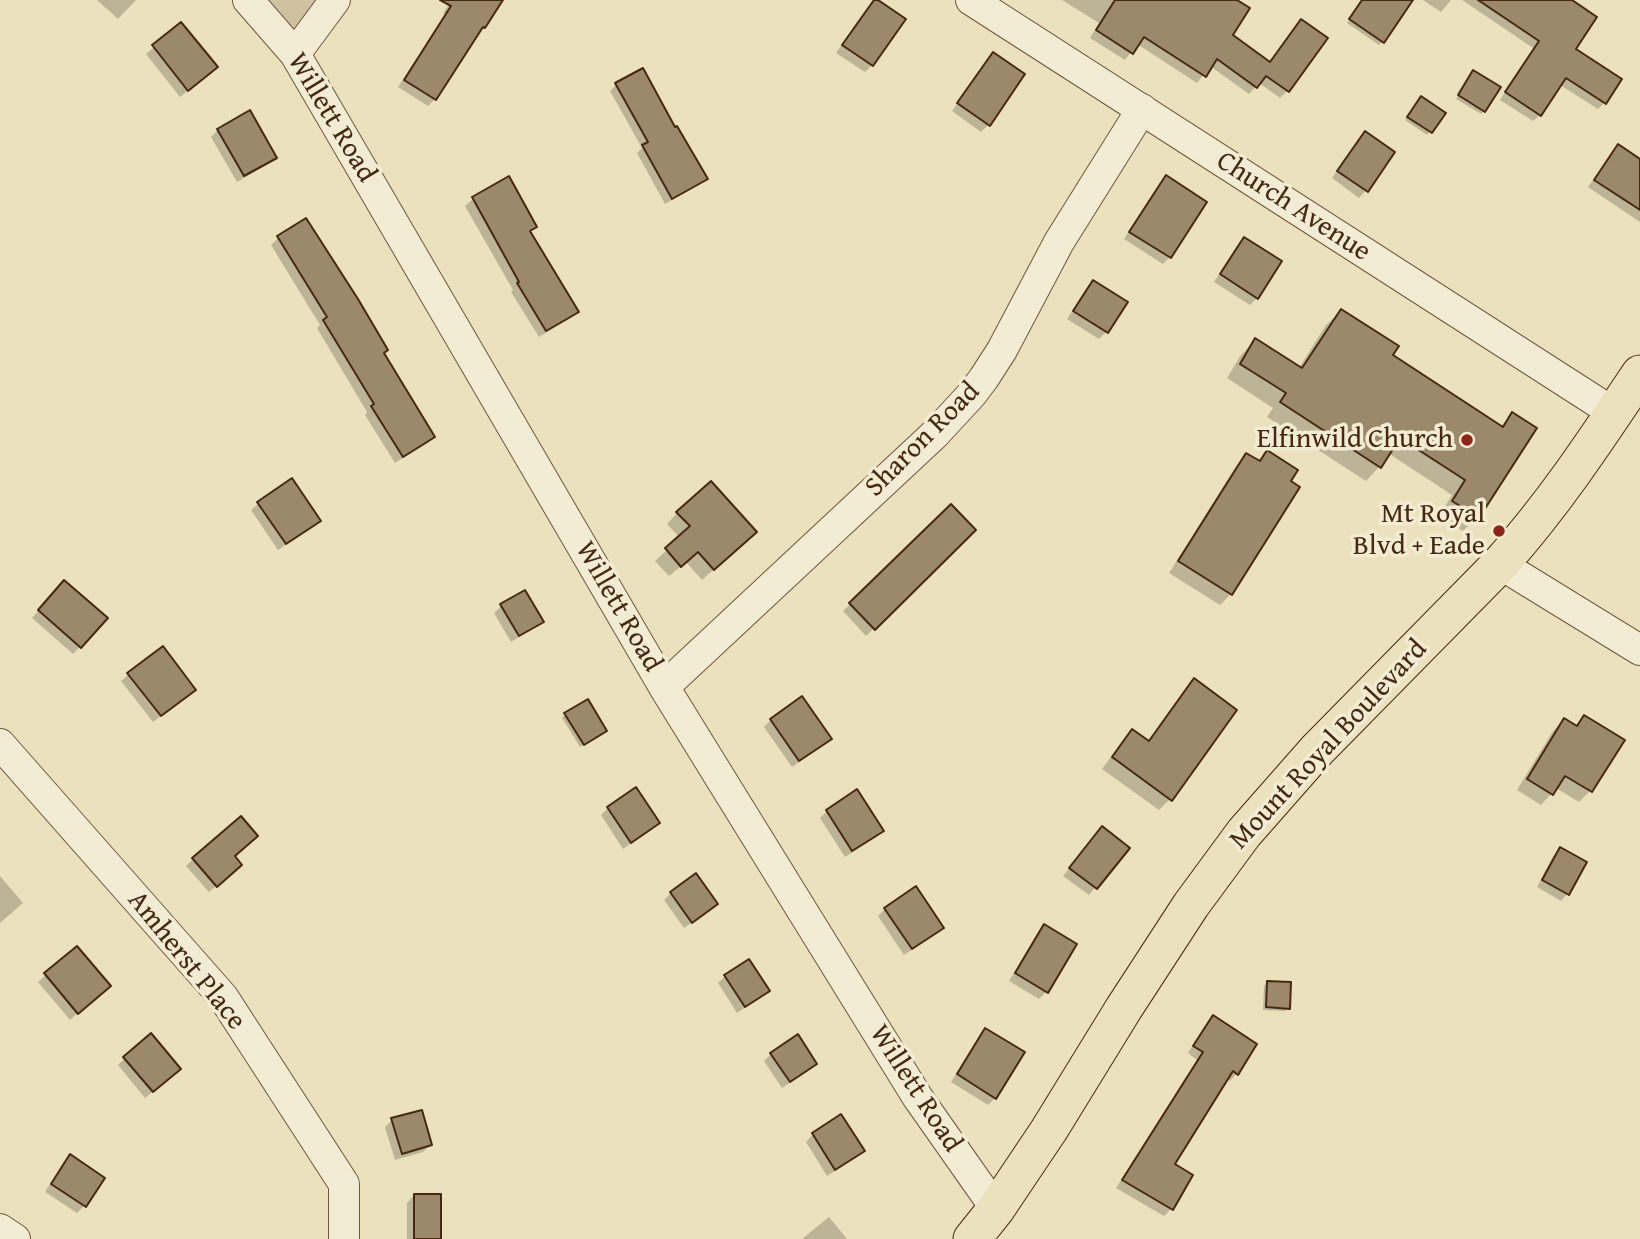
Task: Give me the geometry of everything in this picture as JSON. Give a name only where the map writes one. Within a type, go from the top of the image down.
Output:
[{"type":"main road","name":"Mount Royal Boulevard","points":[[972,1239],[996,1209],[1049,1130],[1191,905],[1244,833],[1317,750],[1529,533],[1640,374]]},
{"type":"street","name":"Willett Road","points":[[248,0],[296,54],[664,687],[918,1098],[996,1209]]},
{"type":"street","points":[[296,54],[335,0]]},
{"type":"street","name":"Church Avenue","points":[[971,0],[1614,413]]},
{"type":"street","name":"Sharon Road","points":[[664,687],[935,434],[972,394],[1002,350],[1059,242],[1142,110]]},
{"type":"street","points":[[1500,564],[1640,650]]},
{"type":"street","name":"Amherst Place","points":[[0,744],[223,997],[344,1184],[344,1239]]},
{"type":"street","points":[[0,1229],[15,1239]]},
{"type":"shaded area","points":[[248,0],[335,0],[295,54]]},
{"type":"building","points":[[440,0],[503,0],[436,100],[404,80],[451,6]]},
{"type":"building","points":[[874,0],[906,19],[873,66],[842,45]]},
{"type":"building","points":[[1115,0],[1237,0],[1250,8],[1233,35],[1270,62],[1301,19],[1328,38],[1289,92],[1266,76],[1257,88],[1217,59],[1206,77],[1144,37],[1133,54],[1096,30]]},
{"type":"building","points":[[1362,0],[1413,0],[1384,43],[1349,19]]},
{"type":"building","points":[[1478,0],[1572,0],[1597,17],[1576,49],[1622,79],[1606,104],[1566,78],[1541,116],[1505,92],[1539,41]]},
{"type":"building","points":[[181,22],[218,67],[188,91],[152,45]]},
{"type":"building","points":[[993,52],[1025,74],[990,126],[957,103]]},
{"type":"building","points":[[643,68],[675,127],[677,126],[708,179],[672,199],[642,145],[648,142],[615,83]]},
{"type":"building","points":[[1473,70],[1501,87],[1485,112],[1458,95]]},
{"type":"building","points":[[1421,96],[1446,113],[1432,133],[1407,117]]},
{"type":"building","points":[[250,110],[277,158],[244,176],[217,129]]},
{"type":"building","points":[[1365,131],[1395,152],[1368,192],[1337,171]]},
{"type":"building","points":[[1618,144],[1640,159],[1640,210],[1594,180]]},
{"type":"building","points":[[1166,175],[1207,202],[1171,258],[1129,232]]},
{"type":"building","points":[[509,176],[537,227],[530,231],[579,312],[546,331],[517,283],[519,282],[472,197]]},
{"type":"building","points":[[306,218],[358,299],[388,350],[384,353],[435,437],[403,457],[323,320],[327,317],[277,236]]},
{"type":"building","points":[[1244,237],[1282,261],[1258,299],[1220,274]]},
{"type":"building","points":[[1093,280],[1128,302],[1108,333],[1073,311]]},
{"type":"building","points":[[1341,309],[1399,346],[1393,355],[1503,427],[1512,412],[1537,428],[1479,518],[1452,501],[1465,480],[1400,438],[1381,468],[1280,402],[1286,393],[1240,364],[1255,338],[1302,368]]},
{"type":"building","points":[[1267,450],[1298,470],[1291,481],[1300,487],[1232,595],[1178,561],[1246,453],[1260,461]]},
{"type":"building","points":[[292,478],[321,521],[286,544],[257,502]]},
{"type":"building","points":[[711,481],[757,532],[714,570],[698,552],[681,567],[665,548],[690,526],[676,512]]},
{"type":"building","points":[[951,504],[976,530],[875,630],[849,603]]},
{"type":"building","points":[[64,580],[108,618],[81,648],[38,610]]},
{"type":"building","points":[[525,590],[544,622],[519,636],[500,604]]},
{"type":"building","points":[[163,646],[196,690],[161,716],[127,673]]},
{"type":"building","points":[[1194,678],[1237,710],[1172,801],[1112,757],[1132,729],[1149,741]]},
{"type":"building","points":[[802,696],[832,739],[799,761],[770,719]]},
{"type":"building","points":[[588,699],[607,731],[584,745],[564,713]]},
{"type":"building","points":[[1584,715],[1625,740],[1592,792],[1565,776],[1553,795],[1527,779],[1564,718],[1577,726]]},
{"type":"building","points":[[636,787],[660,823],[631,843],[607,807]]},
{"type":"building","points":[[857,789],[884,831],[852,851],[826,810]]},
{"type":"building","points":[[241,816],[258,836],[235,856],[242,865],[217,887],[192,858]]},
{"type":"building","points":[[1102,826],[1130,848],[1097,889],[1069,868]]},
{"type":"building","points":[[1560,847],[1587,862],[1569,895],[1542,880]]},
{"type":"building","points":[[696,873],[718,904],[692,923],[670,892]]},
{"type":"building","points":[[916,886],[944,928],[912,949],[884,908]]},
{"type":"building","points":[[1044,924],[1077,944],[1048,993],[1015,973]]},
{"type":"building","points":[[77,946],[111,986],[78,1014],[44,973]]},
{"type":"building","points":[[749,959],[770,991],[745,1007],[724,975]]},
{"type":"building","points":[[1267,981],[1291,982],[1290,1009],[1266,1007]]},
{"type":"building","points":[[1213,1015],[1257,1044],[1238,1075],[1233,1071],[1175,1164],[1193,1175],[1173,1210],[1122,1180],[1203,1052],[1193,1046]]},
{"type":"building","points":[[985,1028],[1025,1052],[996,1099],[957,1074]]},
{"type":"building","points":[[151,1033],[181,1069],[153,1092],[123,1057]]},
{"type":"building","points":[[798,1034],[817,1064],[790,1082],[770,1053]]},
{"type":"building","points":[[422,1110],[432,1145],[402,1154],[391,1118]]},
{"type":"building","points":[[841,1114],[865,1151],[835,1170],[812,1133]]},
{"type":"building","points":[[70,1154],[105,1178],[86,1207],[51,1184]]},
{"type":"building","points":[[414,1194],[441,1194],[441,1239],[414,1239]]},
{"type":"place","name":"Elfinwild Church","points":[[1467,440]]},
{"type":"place","name":"Mt Royal Blvd + Eade","points":[[1499,531]]}]
